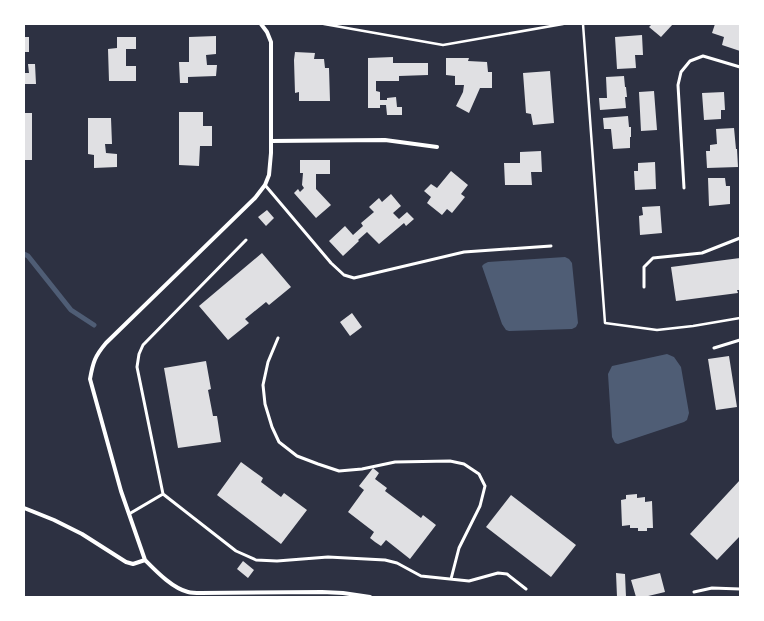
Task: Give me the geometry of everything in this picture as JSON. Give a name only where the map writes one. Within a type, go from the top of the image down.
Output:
[{"type":"street","points":[[261,24],[271,42],[271,153],[269,175],[266,185],[255,198],[106,343],[98,352],[94,360],[90,379],[121,491],[145,560],[164,578],[176,587],[187,592],[322,592],[370,597]]},
{"type":"street","points":[[271,140],[385,140],[437,147]]},
{"type":"street","points":[[24,508],[54,520],[82,534],[126,562],[133,564],[145,560]]},
{"type":"lane","points":[[684,188],[678,85],[681,72],[690,61],[704,56],[740,67]]},
{"type":"lane","points":[[266,185],[331,263],[344,275],[354,278],[464,252],[551,246]]},
{"type":"lane","points":[[644,287],[644,267],[654,258],[702,253],[740,238]]},
{"type":"lane","points":[[246,240],[143,345],[139,354],[137,368],[163,494],[236,550],[256,560],[277,561],[328,558],[385,560],[397,563],[421,576],[469,581],[498,573],[507,574],[526,589]]},
{"type":"lane","points":[[278,338],[268,362],[263,385],[264,404],[279,442],[297,456],[339,471],[362,469],[395,462],[450,461],[464,464],[479,474],[485,486],[480,506],[459,548],[452,579]]},
{"type":"lane","points":[[714,348],[740,340]]},
{"type":"lane","points":[[129,514],[163,494]]},
{"type":"lane","points":[[694,592],[712,588],[740,589]]},
{"type":"path","points":[[324,24],[443,45],[563,24]]},
{"type":"path","points":[[583,24],[605,323],[657,330],[740,318]]},
{"type":"water","points":[[565,257],[572,263],[578,323],[576,327],[572,329],[506,330],[502,324],[482,266],[488,262]]},
{"type":"water","points":[[667,354],[674,357],[681,367],[689,413],[687,420],[618,444],[615,443],[612,437],[608,374],[612,366]]},
{"type":"building","points":[[652,24],[673,24],[661,37],[649,27]]},
{"type":"building","points":[[715,24],[740,24],[740,51],[722,45],[724,37],[712,33]]},
{"type":"building","points":[[642,35],[643,55],[635,55],[636,68],[617,69],[615,37]]},
{"type":"building","points":[[216,36],[216,54],[206,55],[207,65],[217,65],[216,76],[188,77],[188,83],[180,83],[179,62],[189,62],[189,37]]},
{"type":"building","points":[[24,37],[29,37],[29,52],[24,52]]},
{"type":"building","points":[[117,37],[136,37],[136,49],[126,49],[126,66],[136,66],[136,81],[109,81],[108,49],[117,48]]},
{"type":"building","points":[[295,52],[315,53],[314,59],[324,59],[325,68],[329,68],[330,101],[299,101],[299,92],[295,93]]},
{"type":"building","points":[[393,57],[393,63],[428,63],[428,75],[399,76],[399,81],[376,81],[376,91],[380,92],[380,100],[387,100],[387,98],[396,97],[397,107],[402,107],[402,115],[387,115],[386,105],[380,105],[380,108],[368,108],[368,58]]},
{"type":"building","points":[[446,58],[469,58],[468,61],[487,62],[488,72],[492,72],[492,88],[480,88],[469,113],[456,106],[463,92],[464,85],[455,85],[455,76],[446,75]]},
{"type":"building","points":[[28,64],[35,64],[36,84],[24,84],[24,73],[29,73]]},
{"type":"building","points":[[550,71],[554,123],[533,125],[531,114],[526,113],[523,73]]},
{"type":"building","points":[[624,76],[627,97],[625,97],[626,108],[600,110],[599,98],[607,98],[606,77]]},
{"type":"building","points":[[654,91],[657,130],[641,131],[639,92]]},
{"type":"building","points":[[724,92],[725,110],[721,110],[721,119],[704,120],[702,93]]},
{"type":"building","points":[[179,112],[203,112],[203,126],[212,126],[212,146],[200,146],[199,166],[179,165]]},
{"type":"building","points":[[24,113],[32,113],[32,160],[24,160]]},
{"type":"building","points":[[628,116],[629,127],[631,127],[630,148],[613,149],[611,129],[604,129],[603,118]]},
{"type":"building","points":[[88,118],[111,118],[112,144],[105,144],[106,153],[117,154],[117,167],[94,168],[94,155],[88,154]]},
{"type":"building","points":[[734,128],[738,167],[707,168],[706,151],[710,151],[710,145],[717,144],[716,129]]},
{"type":"building","points":[[541,151],[542,172],[531,172],[532,185],[505,185],[504,163],[520,163],[520,152]]},
{"type":"building","points":[[300,160],[330,160],[330,174],[316,174],[316,189],[331,205],[316,218],[294,193],[298,189],[300,192],[304,188],[302,185],[303,173],[300,173]]},
{"type":"building","points":[[655,162],[656,189],[635,190],[634,171],[638,171],[638,163]]},
{"type":"building","points":[[451,171],[468,185],[461,194],[465,197],[452,213],[447,209],[442,215],[427,203],[431,197],[424,191],[431,184],[437,188]]},
{"type":"building","points":[[708,178],[725,178],[726,186],[730,186],[730,204],[709,206]]},
{"type":"building","points":[[391,194],[401,206],[393,213],[399,219],[407,212],[414,219],[406,226],[404,223],[379,244],[367,232],[343,256],[329,241],[345,226],[353,235],[363,226],[361,223],[374,212],[369,207],[379,198],[382,202]]},
{"type":"building","points":[[660,206],[662,233],[640,235],[639,216],[643,215],[642,207]]},
{"type":"building","points":[[267,210],[274,218],[266,226],[258,217]]},
{"type":"building","points":[[262,253],[291,287],[269,305],[266,302],[245,319],[249,323],[228,340],[199,306]]},
{"type":"building","points":[[740,258],[740,290],[737,290],[738,293],[676,301],[671,267]]},
{"type":"building","points":[[352,313],[362,327],[350,336],[340,322]]},
{"type":"building","points":[[729,356],[737,407],[716,410],[708,359]]},
{"type":"building","points":[[206,361],[211,389],[208,390],[213,416],[217,416],[221,442],[178,448],[164,368]]},
{"type":"building","points":[[241,462],[263,478],[261,482],[281,497],[284,493],[307,510],[281,544],[217,495]]},
{"type":"building","points":[[373,468],[379,473],[375,479],[387,488],[385,491],[421,518],[423,515],[436,525],[410,559],[386,540],[381,546],[375,542],[370,538],[374,532],[348,512],[364,490],[359,486]]},
{"type":"building","points":[[740,480],[740,536],[717,560],[690,534]]},
{"type":"building","points":[[637,494],[637,498],[645,497],[645,502],[652,501],[653,528],[647,528],[647,531],[638,531],[638,528],[630,528],[630,525],[622,526],[621,500],[626,499],[626,495]]},
{"type":"building","points":[[511,495],[576,545],[551,577],[486,527]]},
{"type":"building","points":[[243,561],[254,570],[248,578],[237,569]]},
{"type":"building","points":[[616,573],[625,574],[626,597],[617,597]]},
{"type":"building","points":[[660,573],[665,592],[644,597],[636,597],[631,580]]},
{"type":"waterway","points":[[24,254],[28,256],[71,310],[94,325]]}]
